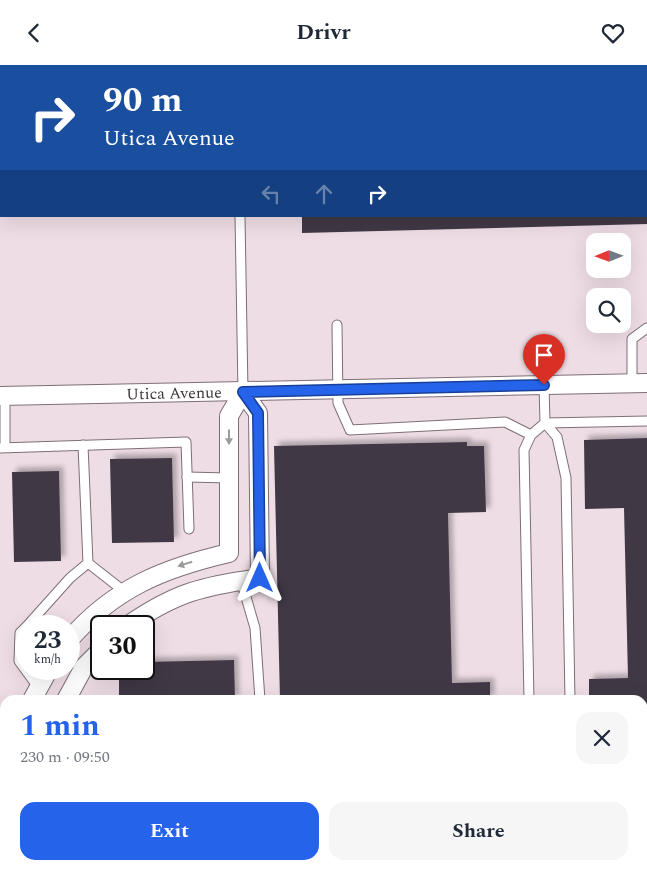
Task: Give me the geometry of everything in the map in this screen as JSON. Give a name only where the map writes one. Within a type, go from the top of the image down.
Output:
[{"type":"street","name":"Utica Avenue","points":[[3,396],[639,383]]},
{"type":"street","points":[[143,615],[157,606],[188,592],[236,581],[260,578],[258,413],[243,392],[229,416],[229,553],[236,581]]},
{"type":"street","points":[[80,629],[100,609],[158,573],[185,563],[229,553]]},
{"type":"street","points":[[125,593],[132,615]]},
{"type":"street","points":[[69,695],[84,667],[90,661]]},
{"type":"street","points":[[35,694],[43,680]]},
{"type":"lane","points":[[240,217],[243,392]]},
{"type":"lane","points":[[337,325],[338,403],[350,430],[505,422],[531,435]]},
{"type":"lane","points":[[639,383],[632,339],[647,328]]},
{"type":"lane","points":[[544,385],[545,423],[557,437],[566,478],[570,695]]},
{"type":"lane","points":[[3,396],[3,447],[186,442],[189,529]]},
{"type":"lane","points":[[529,695],[524,450],[531,435],[545,423],[647,421]]},
{"type":"lane","points":[[83,445],[88,563],[125,593]]},
{"type":"lane","points":[[187,477],[230,477]]},
{"type":"lane","points":[[38,615],[70,578],[88,563]]},
{"type":"lane","points":[[236,581],[255,628],[260,695]]},
{"type":"lane","points":[[28,680],[35,694]]},
{"type":"building","points":[[302,217],[647,217],[647,224],[302,233]]},
{"type":"building","points":[[647,438],[647,695],[589,695],[589,679],[628,678],[624,508],[585,509],[584,440]]},
{"type":"building","points":[[467,442],[467,446],[484,446],[486,512],[448,513],[452,683],[490,682],[490,695],[280,695],[274,446]]},
{"type":"building","points":[[172,458],[174,542],[112,543],[110,459]]},
{"type":"building","points":[[59,471],[61,561],[14,562],[12,472]]},
{"type":"building","points":[[234,660],[235,695],[119,695],[119,680],[155,680],[155,662]]},
{"type":"route","points":[[260,578],[258,413],[243,392],[544,385]]}]
